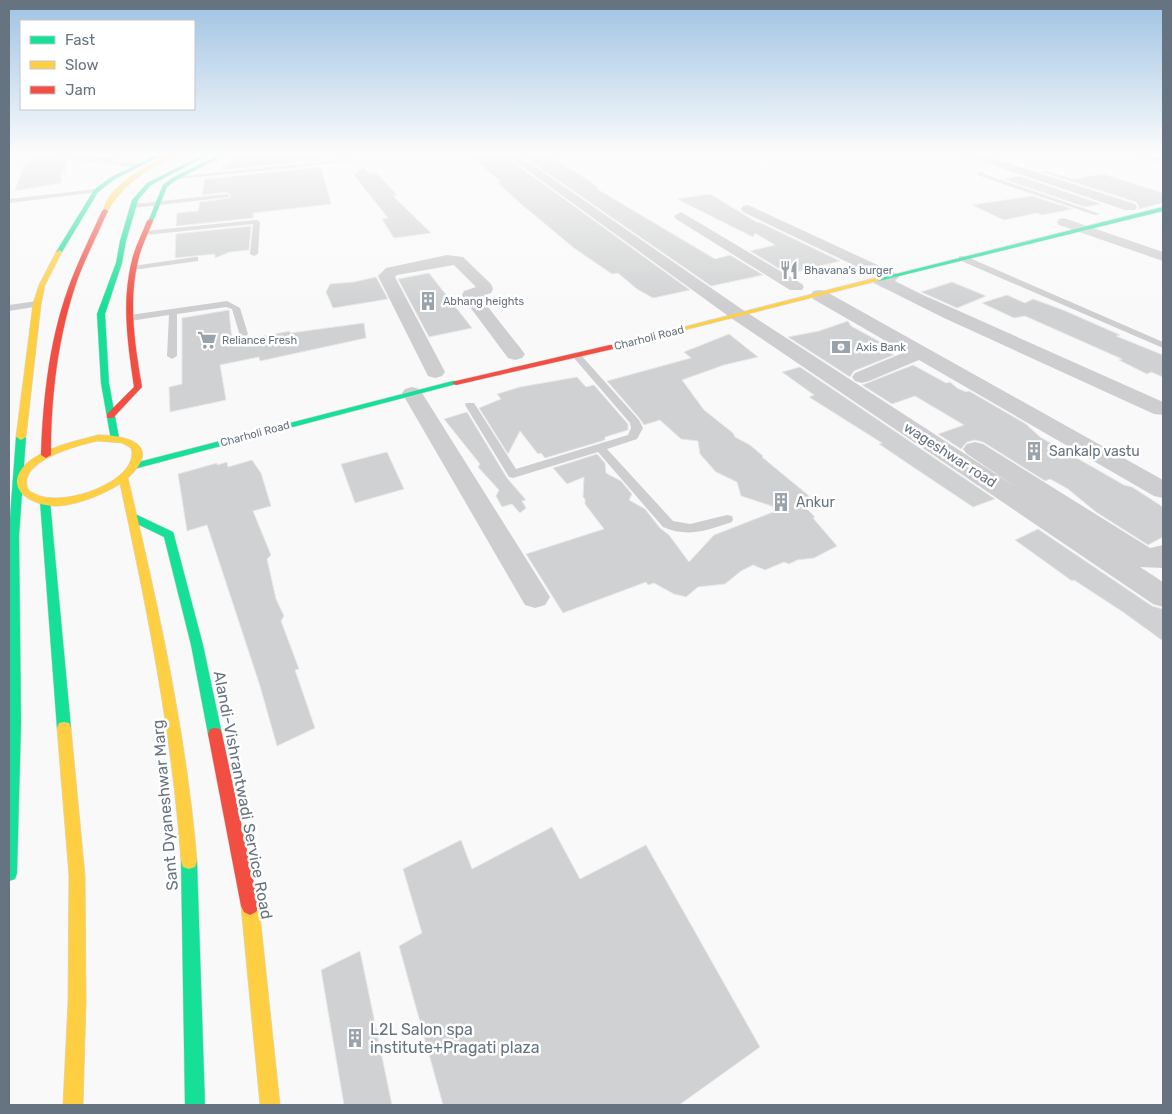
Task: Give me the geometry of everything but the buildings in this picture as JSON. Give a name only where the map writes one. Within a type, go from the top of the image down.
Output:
[{"type":"street","points":[[9,873],[14,704],[14,565],[17,474],[37,304],[42,285],[52,262],[88,204]]},
{"type":"street","points":[[46,455],[46,428],[58,336],[76,274],[109,204]]},
{"type":"street","points":[[110,416],[138,387],[131,340],[130,297],[133,268],[156,204]]},
{"type":"street","name":"wageshwar road","points":[[582,204],[728,307],[852,381],[1163,596]]},
{"type":"street","points":[[1121,204],[1130,207]]},
{"type":"street","points":[[929,254],[1142,204]]},
{"type":"street","points":[[114,438],[105,383],[101,314],[119,263],[134,206]]},
{"type":"street","points":[[748,209],[884,272],[946,313],[1097,378],[1162,409]]},
{"type":"street","name":"Charholi Road","points":[[134,466],[305,417],[429,378],[577,356],[728,307],[884,272],[962,258],[1163,209]]},
{"type":"street","points":[[681,216],[806,289],[1163,490]]},
{"type":"street","points":[[1064,222],[1163,257]]},
{"type":"street","points":[[515,354],[470,295],[485,289],[484,287],[458,260],[447,260],[392,271],[386,276],[429,378],[535,597]]},
{"type":"street","name":"Charholi Road","points":[[854,273],[884,272]]},
{"type":"street","name":"Charholi Road","points":[[777,291],[806,289]]},
{"type":"street","points":[[852,381],[920,352]]},
{"type":"street","points":[[852,381],[1144,558],[1159,559],[1163,555]]},
{"type":"street","points":[[114,438],[140,446],[134,466],[123,477],[107,487],[87,495],[66,500],[45,501],[33,499],[24,493],[17,474],[46,455],[81,441],[114,438]]},
{"type":"street","name":"Sant Dyaneshwar Marg","points":[[123,477],[160,646],[178,743],[188,851],[196,1105]]},
{"type":"street","points":[[45,501],[77,876],[77,1002],[73,1105]]},
{"type":"street","name":"Alandi-Vishrantwadi Service Road","points":[[133,518],[169,535],[197,645],[249,898],[270,1105]]},
{"type":"lane","points":[[134,206],[156,204]]},
{"type":"lane","points":[[1067,204],[1097,214]]},
{"type":"lane","points":[[145,233],[257,222],[254,254]]},
{"type":"lane","points":[[962,258],[1163,346]]},
{"type":"lane","points":[[133,268],[195,260]]},
{"type":"lane","points":[[9,308],[37,304]]},
{"type":"lane","points":[[130,318],[220,304],[233,305],[236,308],[243,334]]},
{"type":"lane","points":[[172,356],[173,311]]},
{"type":"lane","points":[[470,405],[513,474],[632,437],[637,428],[635,422],[577,356]]},
{"type":"lane","points":[[600,448],[668,524],[677,529],[687,530],[727,519]]},
{"type":"traffic: fast","points":[[59,252],[88,204]]},
{"type":"traffic: fast","points":[[114,438],[105,383],[101,314],[119,263],[134,204]]},
{"type":"traffic: fast","points":[[150,221],[157,204]]},
{"type":"traffic: fast","points":[[879,279],[1163,209]]},
{"type":"traffic: fast","points":[[134,466],[456,383]]},
{"type":"traffic: fast","points":[[9,873],[14,723],[14,536],[21,437]]},
{"type":"traffic: fast","points":[[45,501],[64,728]]},
{"type":"traffic: fast","points":[[133,517],[169,535],[197,645],[215,734]]},
{"type":"traffic: fast","points":[[189,861],[195,1105]]},
{"type":"traffic: slow","points":[[105,211],[109,204]]},
{"type":"traffic: slow","points":[[21,437],[37,304],[42,285],[59,252]]},
{"type":"traffic: slow","points":[[610,347],[879,279]]},
{"type":"traffic: slow","points":[[98,438],[125,440],[135,447],[137,452],[136,460],[128,472],[121,478],[91,495],[70,501],[48,502],[38,500],[29,496],[24,491],[21,480],[24,472],[32,464],[66,447],[98,438]]},
{"type":"traffic: slow","points":[[123,477],[155,620],[173,715],[180,764],[189,861]]},
{"type":"traffic: slow","points":[[64,728],[77,876],[77,1002],[73,1105]]},
{"type":"traffic: slow","points":[[250,906],[270,1105]]},
{"type":"traffic: jam","points":[[46,455],[50,388],[62,321],[75,278],[105,211]]},
{"type":"traffic: jam","points":[[110,416],[138,387],[130,326],[131,279],[135,258],[150,221]]},
{"type":"traffic: jam","points":[[456,383],[610,347]]},
{"type":"traffic: jam","points":[[215,734],[250,906]]},
{"type":"place","name":"Bhavana's burger","points":[[789,270]]},
{"type":"place","name":"Abhang heights","points":[[428,301]]},
{"type":"place","name":"Reliance Fresh","points":[[207,340]]},
{"type":"place","name":"Axis Bank","points":[[841,347]]},
{"type":"place","name":"Sankalp vastu","points":[[1034,451]]},
{"type":"place","name":"Ankur","points":[[781,502]]},
{"type":"place","name":"L2L Salon spa institute+Pragati plaza","points":[[355,1038]]}]
